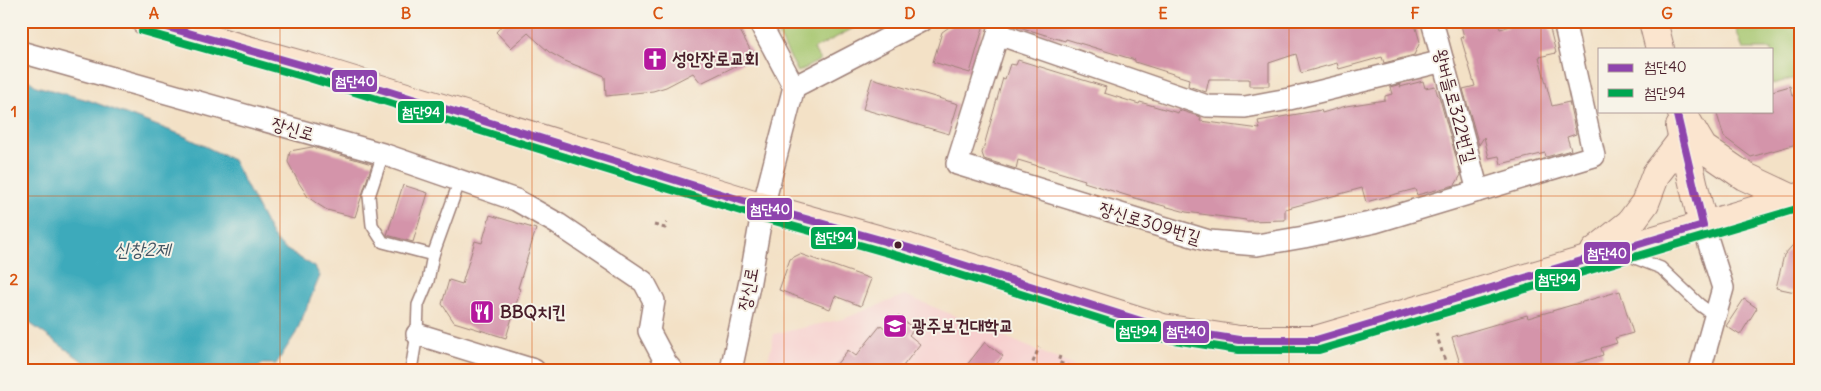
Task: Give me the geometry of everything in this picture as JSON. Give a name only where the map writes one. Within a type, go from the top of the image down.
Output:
[{"type":"main road","points":[[145,21],[312,68],[763,207],[909,248],[1163,328],[1239,340],[1316,340],[1796,198]]},
{"type":"main road","points":[[1653,21],[1660,48]]},
{"type":"main road","points":[[1676,112],[1703,225]]},
{"type":"main road","points":[[1682,112],[1703,148],[1744,176],[1796,198]]},
{"type":"main road","points":[[1584,260],[1630,223],[1645,203],[1656,174],[1682,139]]},
{"type":"street","points":[[760,21],[794,87],[921,21]]},
{"type":"street","name":"왕버들로322번길","points":[[1432,21],[1478,191]]},
{"type":"street","points":[[1478,191],[1594,156],[1564,21]]},
{"type":"street","name":"장신로309번길","points":[[1443,61],[1289,99],[1246,107],[1207,106],[999,28],[957,164],[1209,241],[1257,245],[1374,222],[1478,191]]},
{"type":"street","name":"장신로","points":[[21,52],[383,154],[516,200],[558,224],[644,282],[654,301],[649,331],[666,363],[672,370]]},
{"type":"street","name":"장신로","points":[[731,370],[763,207],[794,87]]},
{"type":"street","points":[[1700,370],[1723,288],[1703,225]]},
{"type":"street","points":[[417,334],[534,370]]},
{"type":"lane","points":[[383,154],[369,196],[372,225],[383,242],[433,255]]},
{"type":"lane","points":[[411,370],[417,334],[418,304],[428,281],[433,255],[460,180]]},
{"type":"lane","points":[[1617,250],[1661,268],[1700,305],[1715,316]]},
{"type":"path","points":[[654,225],[665,228],[667,222]]},
{"type":"path","points":[[1436,333],[1448,370]]},
{"type":"path","points":[[1030,370],[1038,347]]},
{"type":"path","points":[[1060,356],[1058,362],[1070,367],[1072,370]]},
{"type":"path","points":[[1105,370],[1107,368],[1116,370]]},
{"type":"shaded area","name":"광주보건대학교","points":[[905,295],[1084,370],[766,370],[774,334],[843,319]]},
{"type":"green space","points":[[771,21],[867,21],[814,49],[820,60],[798,72]]},
{"type":"green space","points":[[1733,21],[1800,21],[1800,77],[1774,84],[1774,48],[1743,48]]},
{"type":"water","name":"신창2제","points":[[21,74],[36,86],[88,100],[182,135],[233,160],[272,235],[282,247],[315,267],[320,276],[296,333],[276,364],[263,364],[254,370],[200,365],[188,370],[95,370],[21,317]]},
{"type":"building","name":"성안장로교회","points":[[506,21],[735,21],[754,57],[701,83],[693,73],[666,87],[653,91],[606,96],[605,77],[565,61],[549,52],[528,33],[511,48],[496,32]]},
{"type":"building","points":[[958,21],[985,21],[970,73],[933,62],[942,32]]},
{"type":"building","points":[[1014,21],[1414,21],[1420,42],[1414,55],[1384,63],[1382,57],[1339,69],[1337,63],[1301,73],[1296,54],[1269,63],[1269,86],[1249,86],[1249,79],[1209,79],[1206,92],[1188,86],[1189,79],[1135,62],[1135,60],[1013,25]]},
{"type":"building","points":[[1460,21],[1497,21],[1500,29],[1530,21],[1548,21],[1556,53],[1539,57],[1552,106],[1569,102],[1576,134],[1567,137],[1571,150],[1546,157],[1545,153],[1501,164],[1499,156],[1489,158],[1484,137],[1479,145],[1463,89],[1475,86],[1461,38],[1464,37]]},
{"type":"building","points":[[1018,60],[1106,87],[1104,93],[1139,104],[1140,102],[1178,113],[1179,110],[1201,117],[1200,121],[1260,129],[1258,121],[1321,110],[1322,113],[1346,106],[1385,100],[1385,96],[1392,94],[1390,87],[1401,84],[1400,87],[1423,81],[1425,88],[1435,86],[1461,175],[1455,185],[1417,195],[1415,189],[1366,202],[1362,188],[1285,209],[1285,220],[1246,221],[1186,212],[1135,198],[1084,182],[1085,180],[1018,160],[1016,169],[984,159],[982,153],[1003,78],[1005,79],[1010,64],[1016,65]]},
{"type":"building","points":[[872,78],[958,104],[949,134],[863,109]]},
{"type":"building","points":[[1790,86],[1792,96],[1800,94],[1800,143],[1751,157],[1724,137],[1716,112],[1774,112],[1774,90]]},
{"type":"building","points":[[312,147],[372,164],[355,217],[327,210],[308,197],[299,183],[288,162],[290,151]]},
{"type":"building","points":[[403,185],[428,193],[413,242],[387,235]]},
{"type":"building","points":[[490,215],[536,229],[518,288],[520,289],[506,338],[454,322],[442,304],[449,280],[462,284],[475,241],[482,243]]},
{"type":"building","points":[[1800,237],[1800,293],[1776,288],[1784,255]]},
{"type":"building","points":[[800,254],[871,279],[861,306],[835,296],[830,309],[779,290],[790,259]]},
{"type":"building","points":[[1620,291],[1633,333],[1615,338],[1617,343],[1601,348],[1603,355],[1555,370],[1462,370],[1452,337],[1527,315],[1528,318]]},
{"type":"building","points":[[1744,299],[1757,308],[1740,335],[1726,326]]},
{"type":"building","points":[[898,316],[914,329],[909,335],[920,344],[900,370],[832,370],[848,350],[856,356],[881,325],[887,330]]},
{"type":"building","points":[[985,342],[1003,356],[992,370],[963,370]]},
{"type":"transit line","name":"첨단40","points":[[146,21],[312,68],[763,207],[909,248],[1163,328],[1239,340],[1316,340],[1703,225],[1676,112]]},
{"type":"transit line","name":"첨단94","points":[[142,31],[309,78],[760,217],[906,258],[1161,338],[1238,350],[1319,350],[1800,208]]},
{"type":"place","name":"성안장로교회","points":[[655,59]]},
{"type":"place","name":"BBQ치킨","points":[[482,312]]},
{"type":"place","name":"광주보건대학교","points":[[895,326]]}]
